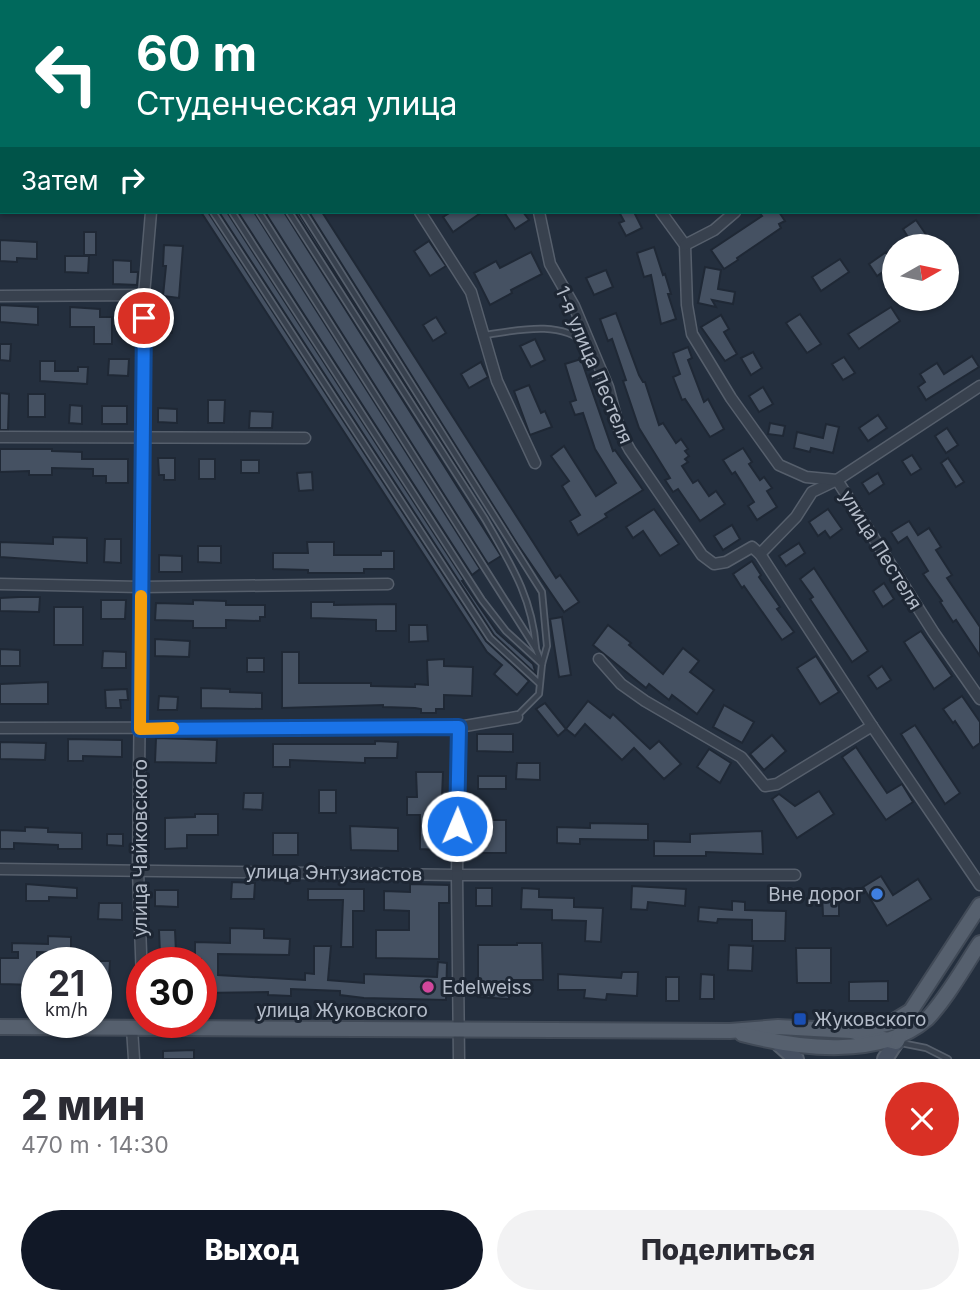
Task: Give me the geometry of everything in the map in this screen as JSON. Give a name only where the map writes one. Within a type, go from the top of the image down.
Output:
[{"type":"main road","points":[[885,1059],[912,1009],[980,905]]},
{"type":"main road","points":[[730,1031],[779,1044],[853,1051],[896,1042],[929,1018],[980,943]]},
{"type":"main road","points":[[851,1031],[900,1020],[912,1009]]},
{"type":"main road","name":"улица Жуковского","points":[[0,1027],[126,1026]]},
{"type":"main road","name":"улица Жуковского","points":[[217,1027],[730,1031],[778,1027],[851,1031]]},
{"type":"main road","points":[[830,1049],[833,1030]]},
{"type":"main road","points":[[851,1031],[896,1042]]},
{"type":"main road","points":[[779,1044],[796,1059]]},
{"type":"street","name":"улица Чайковского","points":[[141,947],[138,870],[144,295],[151,214]]},
{"type":"street","points":[[421,214],[471,292],[497,381],[535,463]]},
{"type":"street","name":"1-я улица Пестеля","points":[[539,214],[550,264],[574,306],[608,387],[620,432],[630,450],[702,555],[714,564],[726,562],[752,547],[760,554]]},
{"type":"street","points":[[662,214],[685,245],[714,230],[733,214]]},
{"type":"street","name":"улица Пестеля","points":[[685,245],[687,305],[692,334],[731,398],[779,464],[806,477],[837,480],[934,633],[980,699]]},
{"type":"street","points":[[0,296],[144,295]]},
{"type":"street","points":[[980,386],[837,480],[811,492],[796,517],[760,554],[980,885]]},
{"type":"street","points":[[0,437],[305,438]]},
{"type":"street","points":[[0,584],[141,587],[388,584]]},
{"type":"street","points":[[599,659],[621,684],[645,701],[741,757],[765,786],[776,784],[872,726]]},
{"type":"street","points":[[0,728],[459,727],[516,717]]},
{"type":"street","points":[[458,1059],[459,727]]},
{"type":"street","name":"улица Энтузиастов","points":[[0,869],[457,875],[794,875]]},
{"type":"street","points":[[134,1059],[137,1038]]},
{"type":"lane","points":[[214,214],[490,638],[540,684]]},
{"type":"lane","points":[[233,214],[482,600],[506,631],[542,664]]},
{"type":"lane","points":[[260,214],[536,649],[542,664]]},
{"type":"lane","points":[[290,214],[485,519],[529,603],[536,649]]},
{"type":"lane","points":[[304,214],[542,592],[547,646],[539,694],[516,717]]},
{"type":"lane","points":[[484,335],[531,328],[553,330],[578,337],[592,349]]},
{"type":"lane","points":[[896,1042],[926,1048],[948,1059]]},
{"type":"building","points":[[202,214],[209,214],[486,641],[529,681],[517,695],[494,674],[502,665],[487,652]]},
{"type":"building","points":[[220,214],[228,214],[497,632],[533,664],[536,674],[494,635]]},
{"type":"building","points":[[239,214],[255,214],[480,569],[472,575]]},
{"type":"building","points":[[266,214],[285,214],[501,556],[488,564]]},
{"type":"building","points":[[296,214],[299,214],[470,487]]},
{"type":"building","points":[[310,214],[323,214],[556,578],[560,575],[579,602],[564,612],[518,545]]},
{"type":"building","points":[[448,214],[479,214],[453,232],[443,217]]},
{"type":"building","points":[[505,214],[524,214],[529,220],[515,229]]},
{"type":"building","points":[[620,214],[635,214],[642,228],[626,236],[619,223],[624,221]]},
{"type":"building","points":[[760,214],[780,214],[785,221],[779,224],[781,228],[724,269],[711,250],[762,216]]},
{"type":"building","points":[[916,220],[926,234],[906,234],[903,229]]},
{"type":"building","points":[[84,232],[96,232],[96,255],[84,255]]},
{"type":"building","points":[[0,240],[37,242],[37,259],[0,261]]},
{"type":"building","points":[[429,241],[446,266],[430,276],[414,251]]},
{"type":"building","points":[[164,245],[183,246],[179,298],[163,296],[166,266],[163,266]]},
{"type":"building","points":[[654,247],[663,275],[665,274],[676,319],[661,324],[651,275],[644,277],[637,253]]},
{"type":"building","points":[[531,252],[542,274],[511,290],[512,293],[490,305],[474,273],[496,261],[500,268]]},
{"type":"building","points":[[882,255],[882,272],[877,276],[869,264]]},
{"type":"building","points":[[65,256],[89,256],[88,273],[65,272]]},
{"type":"building","points":[[840,259],[849,272],[821,291],[812,277]]},
{"type":"building","points":[[113,260],[131,261],[131,272],[138,272],[137,285],[113,284]]},
{"type":"building","points":[[705,267],[721,270],[718,289],[735,292],[733,304],[712,300],[716,307],[698,303]]},
{"type":"building","points":[[606,270],[613,287],[594,295],[586,278]]},
{"type":"building","points":[[0,305],[38,307],[38,325],[0,322]]},
{"type":"building","points":[[70,307],[100,309],[100,317],[112,317],[112,344],[94,344],[94,327],[70,327]]},
{"type":"building","points":[[883,312],[894,312],[900,321],[859,349],[848,334]]},
{"type":"building","points":[[157,313],[172,313],[172,333],[157,333]]},
{"type":"building","points":[[616,313],[639,375],[645,382],[659,425],[663,423],[676,443],[681,439],[688,449],[685,451],[689,456],[685,459],[688,462],[682,466],[693,483],[698,480],[709,496],[716,491],[725,504],[700,521],[678,489],[673,492],[665,480],[670,478],[639,428],[612,339],[608,341],[600,319]]},
{"type":"building","points":[[800,314],[821,344],[807,353],[786,323]]},
{"type":"building","points":[[721,315],[729,329],[724,332],[737,354],[725,361],[701,327]]},
{"type":"building","points":[[436,317],[446,333],[433,341],[423,325]]},
{"type":"building","points":[[535,339],[545,360],[531,367],[520,346]]},
{"type":"building","points":[[0,344],[11,344],[10,361],[0,360]]},
{"type":"building","points":[[688,347],[692,358],[688,360],[704,402],[708,399],[724,429],[710,437],[685,399],[682,400],[673,377],[680,374],[673,353]]},
{"type":"building","points":[[753,352],[762,368],[751,375],[741,358]]},
{"type":"building","points":[[972,356],[979,367],[926,400],[918,387],[925,382],[920,374],[937,363],[944,374]]},
{"type":"building","points":[[844,357],[855,373],[843,380],[832,364]]},
{"type":"building","points":[[109,359],[129,359],[128,376],[108,375]]},
{"type":"building","points":[[581,359],[613,451],[615,450],[643,490],[578,535],[570,521],[580,515],[562,486],[569,481],[551,456],[564,446],[596,496],[616,483],[595,449],[583,413],[575,415],[570,402],[576,400],[565,364]]},
{"type":"building","points":[[40,361],[55,361],[55,371],[78,371],[78,367],[88,367],[87,384],[40,381]]},
{"type":"building","points":[[481,362],[488,377],[469,388],[461,374]]},
{"type":"building","points":[[529,385],[541,413],[545,411],[552,427],[530,435],[514,391]]},
{"type":"building","points":[[763,387],[773,404],[759,412],[749,396]]},
{"type":"building","points":[[0,393],[9,394],[8,430],[0,430]]},
{"type":"building","points":[[28,394],[45,394],[45,417],[28,417]]},
{"type":"building","points":[[208,400],[225,400],[224,423],[208,423]]},
{"type":"building","points":[[70,405],[82,406],[82,424],[69,423]]},
{"type":"building","points":[[102,406],[127,406],[127,424],[102,424]]},
{"type":"building","points":[[158,408],[177,409],[177,423],[158,422]]},
{"type":"building","points":[[250,411],[273,412],[272,428],[249,428]]},
{"type":"building","points":[[878,415],[887,428],[868,441],[859,428]]},
{"type":"building","points":[[770,423],[785,426],[783,436],[768,434]]},
{"type":"building","points":[[826,424],[839,427],[833,453],[811,448],[810,452],[794,448],[797,432],[823,438]]},
{"type":"building","points":[[947,428],[958,445],[946,453],[935,436]]},
{"type":"building","points":[[743,448],[752,462],[749,464],[760,480],[764,477],[772,488],[767,491],[777,507],[757,520],[748,506],[754,502],[735,472],[732,474],[723,460]]},
{"type":"building","points":[[0,449],[52,449],[82,452],[82,459],[128,459],[128,483],[106,483],[106,476],[93,476],[93,469],[52,468],[52,475],[29,475],[29,471],[0,472]]},
{"type":"building","points":[[912,455],[921,469],[911,475],[902,461]]},
{"type":"building","points":[[158,458],[175,458],[175,480],[164,480],[164,475],[159,475]]},
{"type":"building","points":[[948,458],[964,482],[956,487],[941,463]]},
{"type":"building","points":[[199,459],[215,459],[215,479],[199,479]]},
{"type":"building","points":[[241,460],[259,460],[259,473],[241,473]]},
{"type":"building","points":[[312,472],[313,490],[299,491],[297,473]]},
{"type":"building","points":[[878,473],[884,484],[869,494],[862,483]]},
{"type":"building","points":[[654,509],[679,544],[660,556],[643,531],[633,538],[626,527]]},
{"type":"building","points":[[828,509],[842,529],[830,538],[825,531],[818,536],[809,522]]},
{"type":"building","points":[[909,521],[918,535],[929,528],[941,547],[936,550],[952,575],[947,578],[980,627],[980,656],[956,620],[953,622],[940,602],[942,601],[923,574],[928,571],[907,537],[898,543],[891,532]]},
{"type":"building","points":[[732,525],[740,539],[723,550],[714,536]]},
{"type":"building","points":[[53,537],[87,538],[87,563],[0,557],[0,542],[53,544]]},
{"type":"building","points":[[105,539],[121,539],[121,563],[104,562]]},
{"type":"building","points":[[307,542],[334,542],[334,555],[381,555],[381,551],[394,551],[394,569],[364,569],[364,573],[308,573],[308,570],[273,569],[273,553],[308,553]]},
{"type":"building","points":[[799,543],[805,553],[786,566],[779,556]]},
{"type":"building","points":[[198,546],[221,546],[221,563],[198,562]]},
{"type":"building","points":[[159,555],[182,556],[182,572],[159,572]]},
{"type":"building","points":[[752,561],[761,575],[759,577],[780,607],[777,609],[794,632],[782,640],[733,574]]},
{"type":"building","points":[[814,568],[868,651],[852,662],[810,599],[813,597],[800,579]]},
{"type":"building","points":[[884,583],[894,599],[883,607],[873,591]]},
{"type":"building","points":[[40,597],[39,612],[0,611],[0,598]]},
{"type":"building","points":[[101,600],[126,600],[125,619],[101,619]]},
{"type":"building","points":[[193,600],[226,601],[226,605],[265,605],[265,617],[260,617],[260,621],[226,620],[226,628],[193,628],[193,621],[155,620],[156,603],[193,604]]},
{"type":"building","points":[[311,602],[334,602],[334,605],[396,604],[396,631],[376,631],[376,620],[311,618]]},
{"type":"building","points":[[54,607],[83,607],[83,645],[54,645]]},
{"type":"building","points":[[562,617],[571,675],[559,677],[550,619]]},
{"type":"building","points":[[409,625],[427,625],[428,641],[409,642]]},
{"type":"building","points":[[608,625],[663,674],[683,648],[699,661],[690,672],[714,690],[697,714],[672,695],[669,700],[649,684],[646,688],[593,645]]},
{"type":"building","points":[[921,631],[952,676],[934,689],[904,642]]},
{"type":"building","points":[[155,639],[190,641],[189,657],[155,656]]},
{"type":"building","points":[[0,649],[20,650],[20,666],[0,666]]},
{"type":"building","points":[[103,651],[126,652],[126,668],[102,668]]},
{"type":"building","points":[[282,652],[299,652],[299,683],[371,683],[371,686],[415,687],[415,684],[428,685],[427,660],[444,659],[444,666],[473,667],[472,696],[444,695],[444,709],[436,709],[436,713],[421,713],[421,709],[383,705],[282,708]]},
{"type":"building","points":[[816,656],[839,692],[820,704],[797,668]]},
{"type":"building","points":[[247,658],[264,658],[264,672],[247,672]]},
{"type":"building","points":[[882,666],[891,680],[877,689],[868,676]]},
{"type":"building","points":[[48,682],[48,704],[0,704],[0,684]]},
{"type":"building","points":[[201,688],[262,693],[262,709],[201,708]]},
{"type":"building","points":[[127,689],[128,700],[120,700],[121,708],[106,708],[105,690]]},
{"type":"building","points":[[159,696],[178,697],[177,710],[158,710]]},
{"type":"building","points":[[962,696],[980,722],[980,743],[973,748],[955,721],[953,723],[943,709]]},
{"type":"building","points":[[588,701],[610,718],[613,714],[650,749],[659,741],[681,764],[664,779],[634,748],[622,760],[585,724],[575,736],[566,729]]},
{"type":"building","points":[[545,703],[566,729],[558,736],[536,709]]},
{"type":"building","points":[[724,705],[754,722],[742,743],[713,727]]},
{"type":"building","points":[[915,725],[960,793],[945,804],[901,734]]},
{"type":"building","points":[[477,734],[513,734],[513,752],[477,751]]},
{"type":"building","points":[[772,735],[786,751],[764,770],[750,754]]},
{"type":"building","points":[[156,738],[217,740],[216,763],[155,762]]},
{"type":"building","points":[[68,739],[122,740],[122,757],[83,756],[83,761],[68,761]]},
{"type":"building","points":[[375,741],[398,742],[397,758],[365,758],[365,763],[290,760],[290,767],[273,767],[273,744],[375,744]]},
{"type":"building","points":[[0,742],[46,743],[45,760],[0,759]]},
{"type":"building","points":[[856,747],[887,793],[902,784],[913,802],[886,820],[842,757]]},
{"type":"building","points":[[709,749],[731,763],[720,783],[697,767]]},
{"type":"building","points":[[517,763],[540,763],[540,780],[516,779]]},
{"type":"building","points":[[416,772],[443,772],[440,850],[420,849],[420,815],[407,815],[407,797],[417,797]]},
{"type":"building","points":[[478,776],[506,776],[506,789],[478,789]]},
{"type":"building","points":[[319,790],[336,790],[336,813],[319,813]]},
{"type":"building","points":[[819,791],[834,814],[797,838],[772,799],[779,794],[795,806]]},
{"type":"building","points":[[244,793],[263,793],[262,810],[243,809]]},
{"type":"building","points":[[195,814],[218,814],[218,835],[187,835],[187,848],[165,849],[165,818],[195,817]]},
{"type":"building","points":[[478,820],[506,820],[506,853],[478,853]]},
{"type":"building","points":[[590,823],[648,824],[648,840],[580,839],[580,844],[557,843],[557,827],[590,828]]},
{"type":"building","points":[[350,826],[398,828],[398,851],[351,850]]},
{"type":"building","points":[[25,827],[48,828],[48,832],[82,833],[82,849],[58,849],[58,845],[14,843],[14,849],[0,849],[0,830],[25,831]]},
{"type":"building","points":[[762,831],[763,854],[706,852],[706,856],[654,856],[654,841],[690,842],[690,834]]},
{"type":"building","points":[[273,833],[298,833],[298,855],[273,855]]},
{"type":"building","points":[[107,834],[123,834],[123,846],[107,845]]},
{"type":"building","points":[[881,876],[893,895],[918,879],[931,899],[887,926],[863,887]]},
{"type":"building","points":[[232,882],[255,883],[254,899],[231,899]]},
{"type":"building","points":[[26,884],[77,888],[77,898],[49,897],[49,901],[26,901]]},
{"type":"building","points":[[410,884],[449,885],[449,903],[439,903],[439,959],[376,958],[376,930],[409,930],[409,911],[384,910],[384,891],[410,892]]},
{"type":"building","points":[[632,886],[686,889],[685,906],[648,902],[647,910],[631,909]]},
{"type":"building","points":[[476,888],[492,888],[492,906],[476,906]]},
{"type":"building","points":[[522,888],[539,889],[539,897],[574,898],[574,907],[603,908],[601,942],[585,941],[586,921],[552,920],[552,910],[521,909]]},
{"type":"building","points":[[308,889],[364,889],[364,911],[353,911],[353,947],[341,947],[343,900],[308,900]]},
{"type":"building","points":[[155,890],[178,890],[178,907],[155,906]]},
{"type":"building","points":[[822,893],[839,893],[839,916],[823,916]]},
{"type":"building","points":[[732,901],[745,902],[745,910],[786,911],[785,941],[752,941],[752,920],[718,919],[717,923],[698,921],[699,907],[732,910]]},
{"type":"building","points":[[99,903],[122,903],[122,920],[98,919]]},
{"type":"building","points":[[230,928],[264,929],[264,938],[290,939],[289,955],[218,954],[218,975],[305,980],[305,973],[314,974],[314,946],[331,946],[328,980],[364,983],[364,974],[437,977],[438,962],[447,963],[446,1000],[364,998],[340,995],[340,991],[291,989],[291,996],[268,995],[268,992],[217,993],[217,947],[195,947],[195,942],[230,943]]},
{"type":"building","points":[[159,930],[175,930],[176,947],[160,947]]},
{"type":"building","points":[[48,936],[71,937],[71,947],[21,947],[21,985],[0,984],[0,958],[18,958],[18,952],[12,952],[12,943],[48,944]]},
{"type":"building","points":[[542,943],[543,980],[510,980],[509,999],[478,997],[478,945]]},
{"type":"building","points":[[729,945],[753,946],[752,971],[728,970]]},
{"type":"building","points":[[796,948],[831,948],[831,983],[797,983]]},
{"type":"building","points":[[622,972],[638,972],[637,996],[607,994],[606,1000],[584,998],[585,990],[558,990],[558,974],[621,978]]},
{"type":"building","points":[[701,974],[714,975],[714,999],[700,999]]},
{"type":"building","points":[[666,977],[679,977],[679,1001],[666,1001]]},
{"type":"building","points":[[888,981],[888,1001],[849,1001],[849,982]]},
{"type":"building","points":[[194,1050],[194,1059],[163,1059],[163,1051]]},
{"type":"slow traffic","points":[[141,596],[140,729],[173,728]]},
{"type":"place","name":"Вне дорог","points":[[877,894]]},
{"type":"place","name":"Edelweiss","points":[[428,987]]},
{"type":"place","name":"Жуковского","points":[[800,1019]]},
{"type":"route","points":[[144,318],[140,729],[459,727],[457,826]]}]
